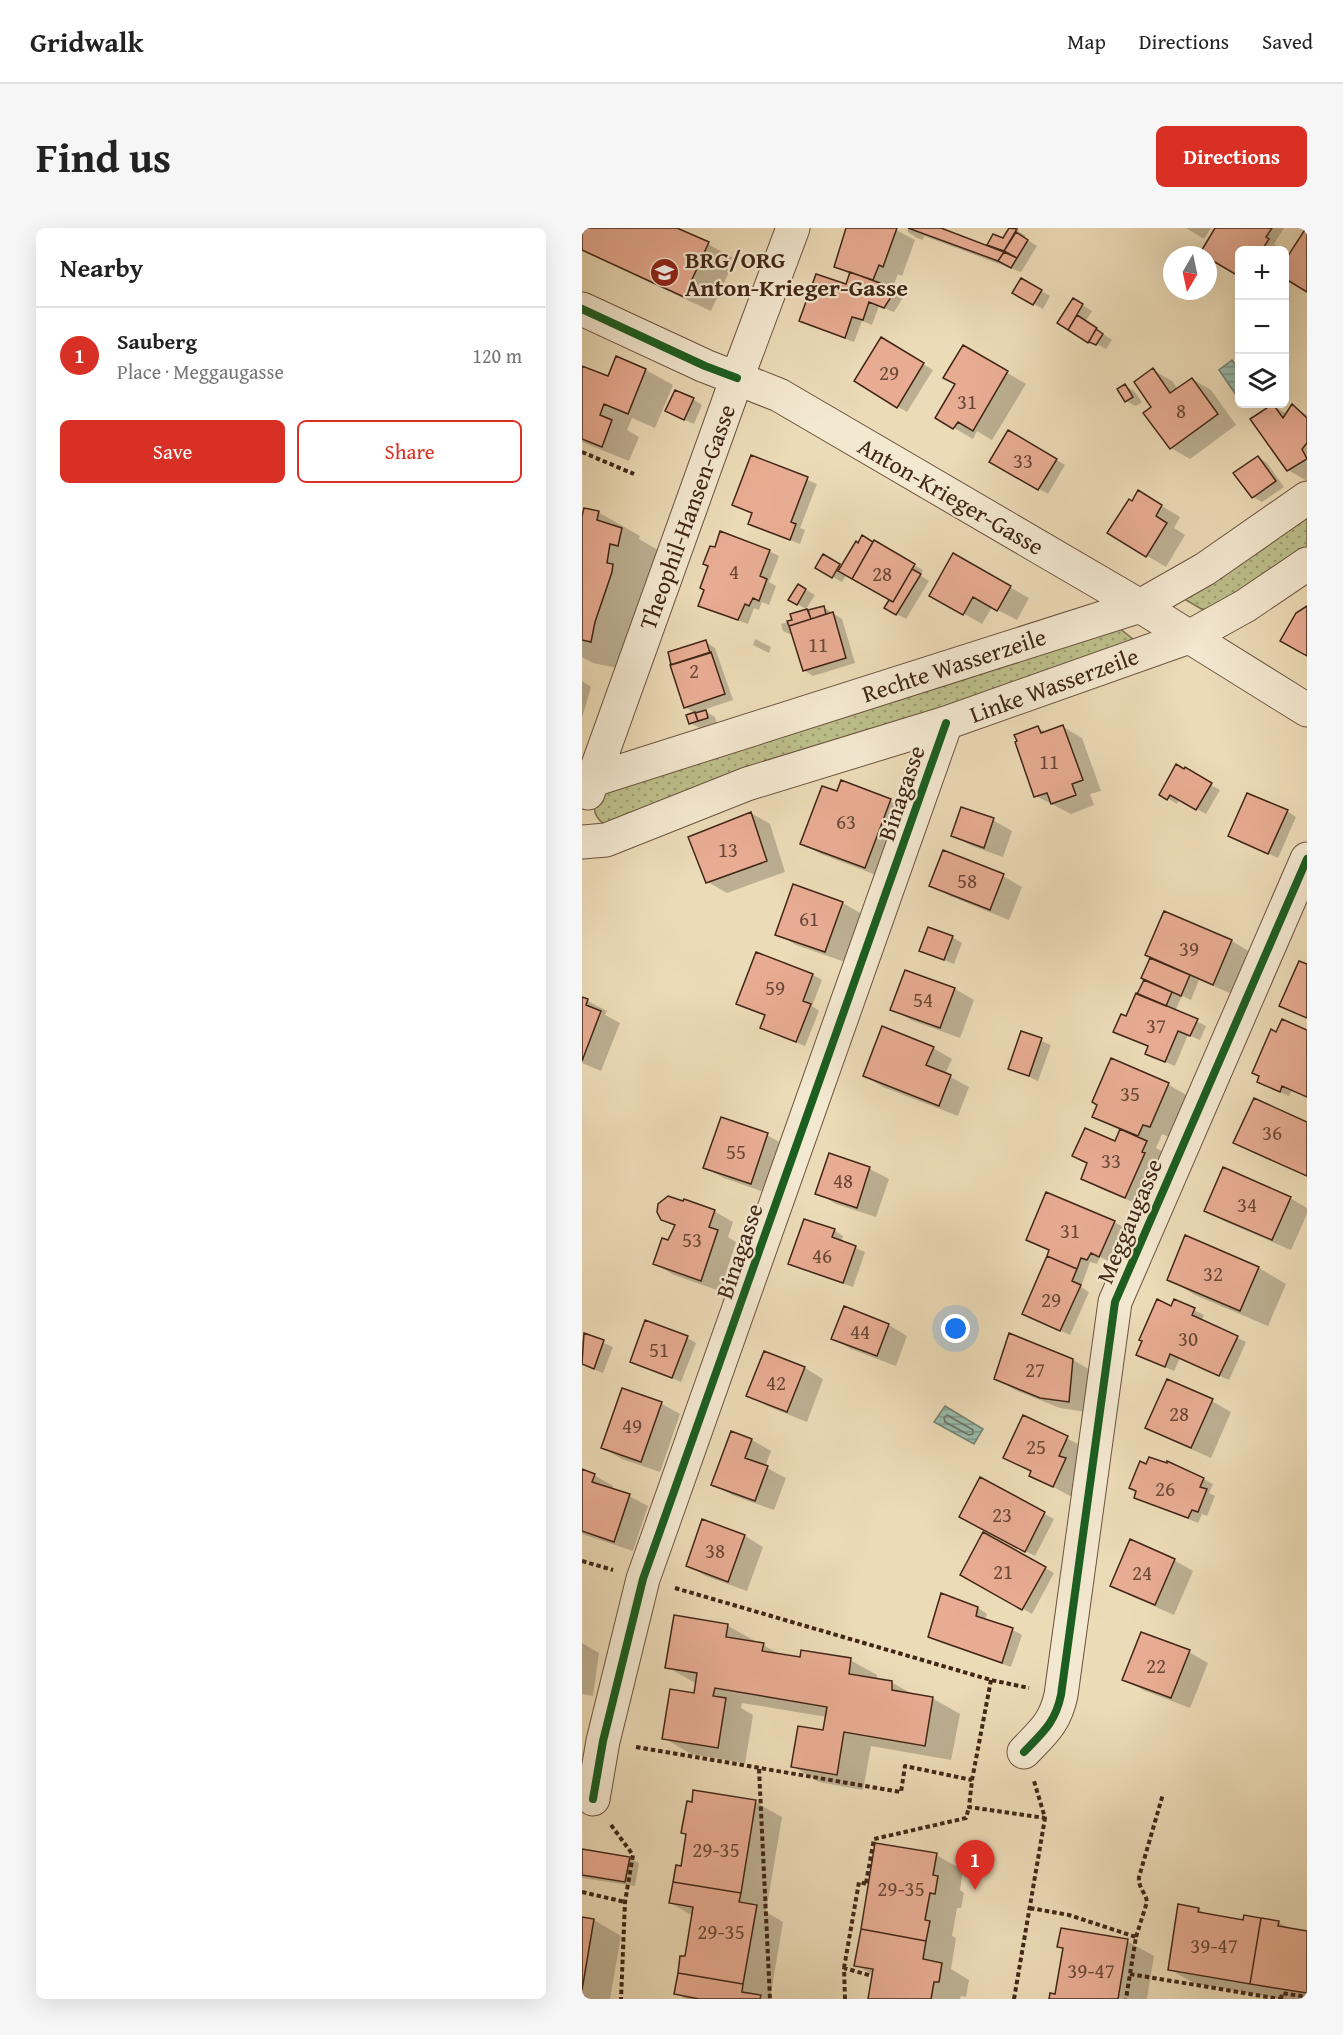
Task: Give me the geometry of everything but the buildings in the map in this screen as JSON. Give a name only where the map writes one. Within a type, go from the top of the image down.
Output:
[{"type":"street","name":"Theophil-Hansen-Gasse","points":[[586,792],[736,378],[793,228]]},
{"type":"street","name":"Anton-Krieger-Gasse","points":[[582,309],[705,366],[779,395],[1140,606],[1307,710]]},
{"type":"street","name":"Rechte Wasserzeile","points":[[586,792],[1140,606],[1205,569],[1307,498]]},
{"type":"street","name":"Linke Wasserzeile","points":[[582,842],[606,840],[747,784],[946,723],[1189,637],[1245,606],[1307,564]]},
{"type":"street","name":"Binagasse","points":[[593,1799],[603,1741],[643,1579],[946,723]]},
{"type":"street","name":"Meggaugasse","points":[[1024,1752],[1058,1713],[1062,1695],[1115,1302],[1307,859]]},
{"type":"path","points":[[582,452],[634,474]]},
{"type":"path","points":[[582,1561],[991,1680],[1062,1695]]},
{"type":"path","points":[[845,1999],[844,1968],[859,1882],[867,1884],[874,1839],[966,1818],[991,1680]]},
{"type":"path","points":[[603,1741],[901,1792],[905,1766],[972,1780]]},
{"type":"path","points":[[1014,1999],[1045,1818],[1024,1752]]},
{"type":"path","points":[[759,1769],[770,1999]]},
{"type":"path","points":[[1126,1999],[1136,1937],[1147,1902],[1140,1888],[1139,1877],[1163,1794]]},
{"type":"path","points":[[593,1799],[633,1855],[625,1902],[621,1999]]},
{"type":"path","points":[[969,1807],[1045,1818]]},
{"type":"path","points":[[582,1892],[625,1902]]},
{"type":"path","points":[[1030,1908],[1069,1915],[1136,1937]]},
{"type":"path","points":[[844,1968],[872,1976]]},
{"type":"path","points":[[1130,1974],[1280,1999],[1282,1993],[1307,1997]]},
{"type":"green space","points":[[1307,514],[1307,551],[1212,615],[1184,599]]},
{"type":"green space","points":[[1114,624],[1133,639],[1125,647],[604,824],[595,812],[595,803],[603,789]]},
{"type":"water","points":[[1232,360],[1235,365],[1235,394],[1219,370]]},
{"type":"water","points":[[945,1406],[983,1429],[974,1444],[934,1422]]},
{"type":"cycle path","points":[[582,309],[705,366],[737,378]]},
{"type":"cycle path","points":[[593,1799],[603,1741],[643,1579],[946,723]]},
{"type":"cycle path","points":[[1024,1752],[1052,1720],[1061,1695],[1115,1302],[1307,859]]},
{"type":"place","name":"BRG/ORG Anton-Krieger-Gasse","points":[[664,273]]},
{"type":"place","name":"Sauberg","points":[[975,1890]]}]
